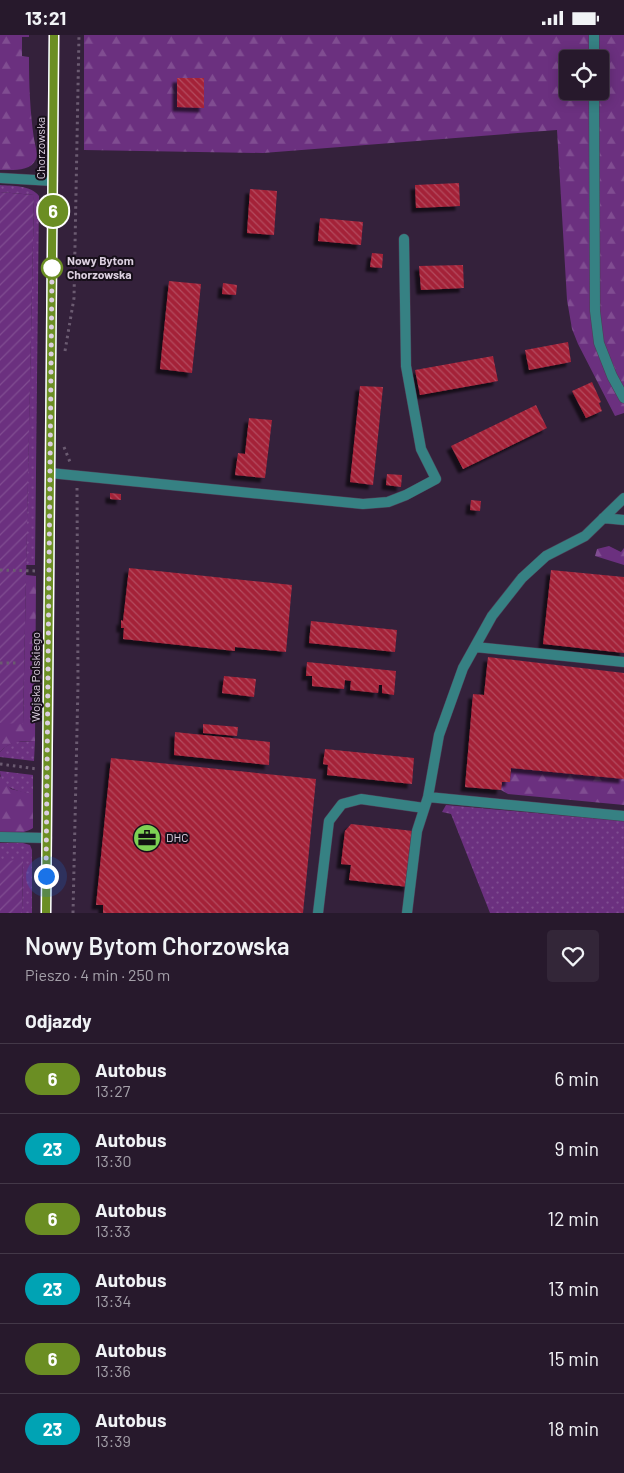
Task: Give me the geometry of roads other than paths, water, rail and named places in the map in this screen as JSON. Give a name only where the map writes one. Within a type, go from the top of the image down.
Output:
[{"type":"street","name":"Chorzowska","points":[[50,441],[54,35]]},
{"type":"street","name":"Wojska Polskiego","points":[[46,913],[50,441]]},
{"type":"lane","points":[[594,35],[594,50]]},
{"type":"lane","points":[[594,100],[595,311],[600,343],[612,376],[624,398]]},
{"type":"lane","points":[[0,178],[53,181]]},
{"type":"lane","points":[[50,473],[363,504],[388,502],[436,479],[421,449],[406,366],[404,239]]},
{"type":"lane","points":[[407,913],[417,831],[428,797],[439,735],[463,668],[492,616],[522,578],[546,556],[585,536],[624,498]]},
{"type":"lane","points":[[604,518],[624,520]]},
{"type":"lane","points":[[475,647],[624,662]]},
{"type":"lane","points":[[428,797],[624,816]]},
{"type":"lane","points":[[318,913],[329,821],[342,804],[361,799],[424,809]]},
{"type":"lane","points":[[0,837],[47,839]]},
{"type":"place","name":"Nowy Bytom Chorzowska","points":[[52,268]]},
{"type":"place","name":"DHC","points":[[147,838]]}]
